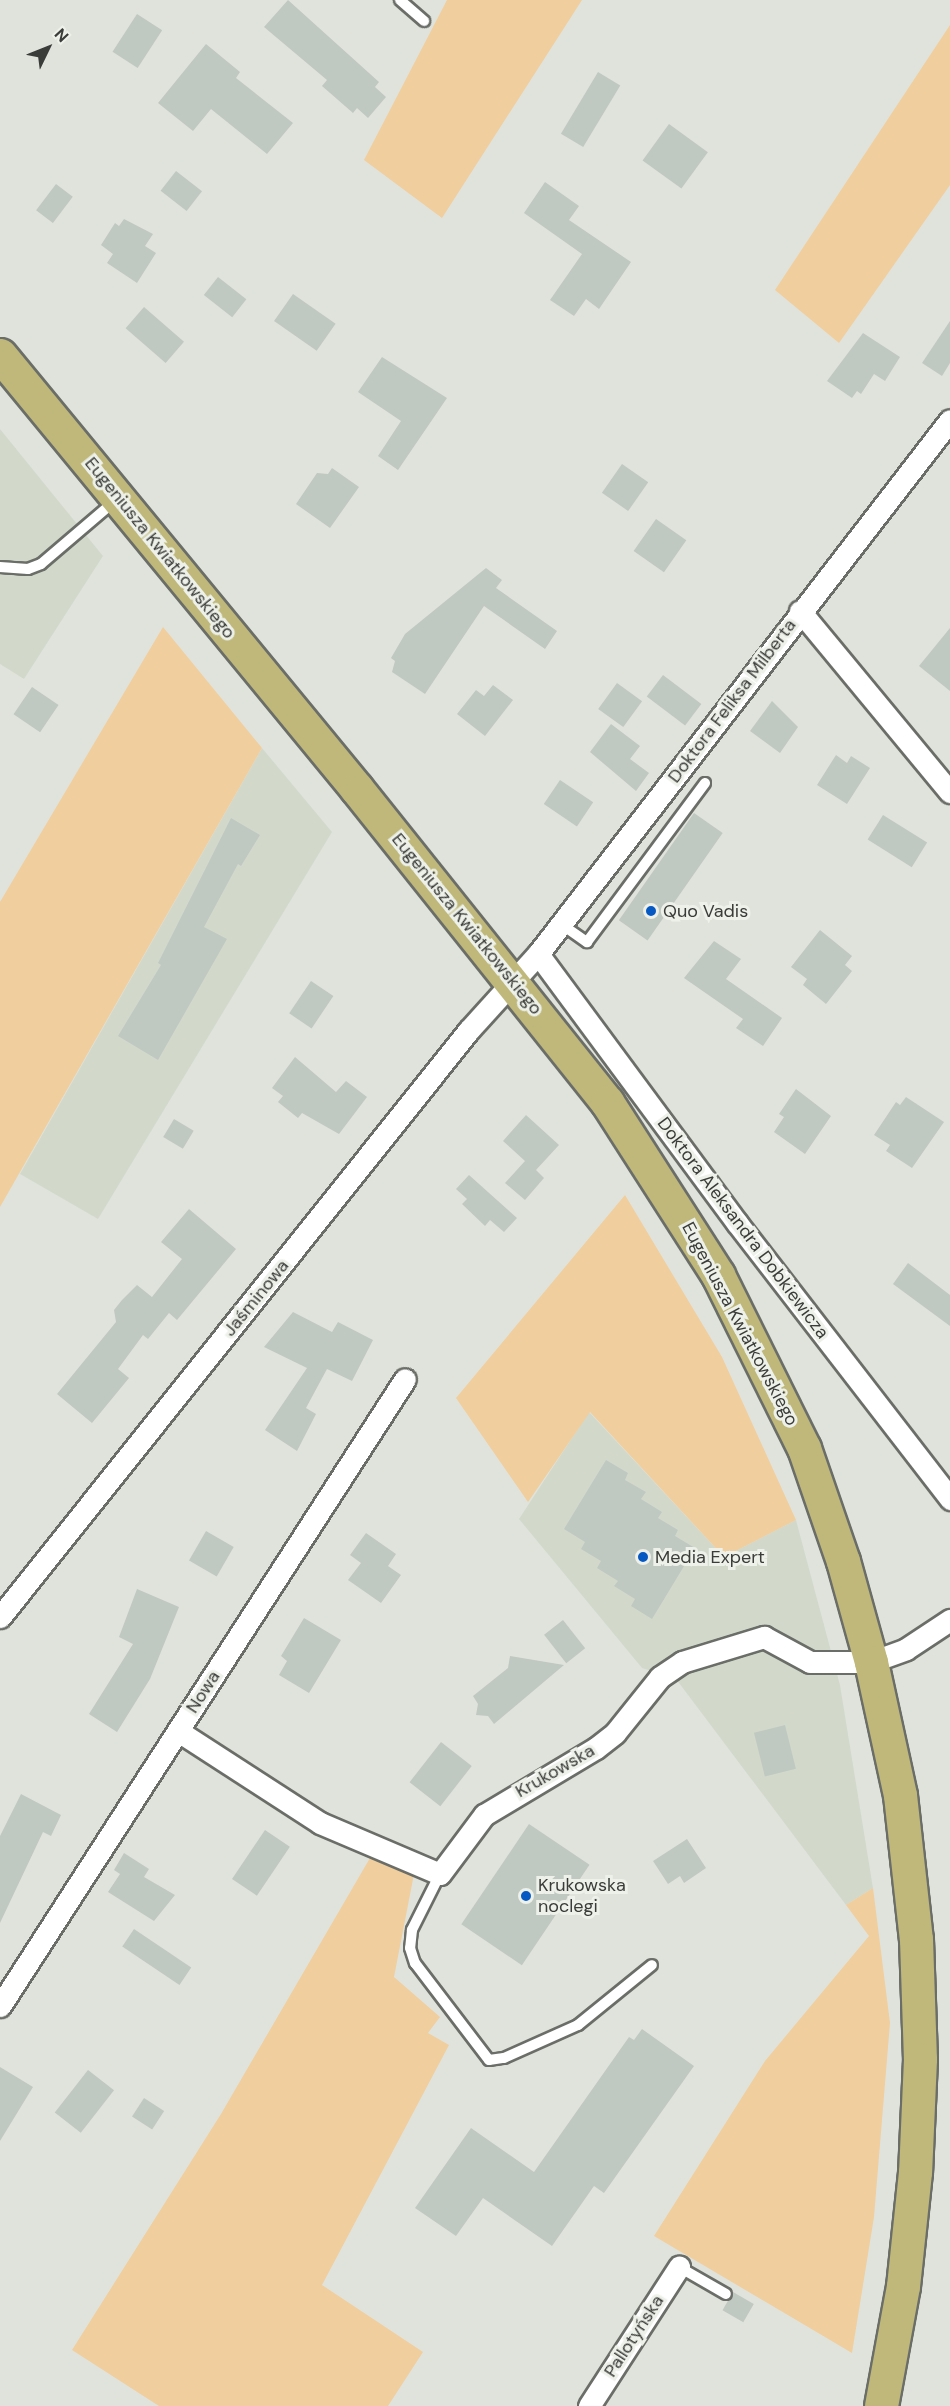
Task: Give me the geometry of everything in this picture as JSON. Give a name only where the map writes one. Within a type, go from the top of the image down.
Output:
[{"type":"main road","name":"Eugeniusza Kwiatkowskiego","points":[[0,355],[513,982],[645,1156],[744,1323],[816,1480],[843,1560],[871,1662],[900,1795],[909,1857],[920,2038],[914,2191],[903,2286],[881,2406]]},
{"type":"street","name":"Doktora Feliksa Milberta","points":[[513,982],[538,954],[800,611],[950,420]]},
{"type":"street","points":[[800,611],[950,792]]},
{"type":"street","name":"Doktora Aleksandra Dobkiewicza","points":[[538,954],[737,1223],[950,1499]]},
{"type":"street","name":"Jaśminowa","points":[[0,1617],[469,1030],[513,982]]},
{"type":"street","name":"Nowa","points":[[0,2006],[405,1378]]},
{"type":"street","name":"Krukowska","points":[[440,1874],[484,1815],[596,1748],[615,1732],[660,1677],[682,1662],[764,1637],[810,1662],[871,1662],[906,1649],[950,1620]]},
{"type":"street","points":[[178,1731],[320,1823],[440,1874]]},
{"type":"street","name":"Pallotyńska","points":[[589,2406],[679,2267]]},
{"type":"lane","points":[[400,0],[424,21]]},
{"type":"lane","points":[[0,567],[19,569],[41,564],[119,498]]},
{"type":"lane","points":[[561,924],[587,942],[705,783]]},
{"type":"lane","points":[[440,1874],[412,1930],[410,1948],[415,1963],[489,2060],[504,2058],[578,2025],[652,1965]]},
{"type":"lane","points":[[679,2267],[726,2294]]},
{"type":"shaded area","points":[[447,0],[582,0],[442,218],[364,160]]},
{"type":"shaded area","points":[[950,25],[950,185],[839,343],[775,290]]},
{"type":"shaded area","points":[[0,429],[103,556],[24,679],[0,664]]},
{"type":"shaded area","points":[[163,627],[262,748],[0,1207],[0,902]]},
{"type":"shaded area","points":[[262,748],[332,832],[98,1219],[20,1174]]},
{"type":"shaded area","points":[[625,1195],[722,1357],[796,1520],[724,1557],[590,1412],[528,1502],[456,1398]]},
{"type":"shaded area","points":[[589,1412],[724,1557],[796,1520],[840,1685],[873,1888],[846,1905],[676,1679],[642,1668],[519,1519]]},
{"type":"shaded area","points":[[370,1858],[414,1874],[394,1977],[440,2017],[428,2033],[449,2045],[322,2285],[423,2352],[388,2406],[159,2406],[72,2350],[221,2114]]},
{"type":"shaded area","points":[[873,1888],[890,2023],[874,2217],[852,2353],[654,2236],[765,2061],[869,1936],[846,1905]]},
{"type":"building","points":[[288,0],[379,82],[375,87],[386,97],[368,118],[357,108],[353,113],[322,86],[327,80],[264,27]]},
{"type":"building","points":[[137,14],[162,30],[138,68],[112,52]]},
{"type":"building","points":[[206,44],[240,72],[236,78],[293,123],[267,154],[211,109],[193,131],[158,103]]},
{"type":"building","points":[[598,72],[620,85],[583,147],[561,134]]},
{"type":"building","points":[[669,124],[708,152],[681,189],[643,160]]},
{"type":"building","points":[[176,171],[202,191],[187,211],[161,191]]},
{"type":"building","points":[[545,182],[579,206],[569,220],[631,262],[599,309],[586,299],[574,316],[550,300],[582,254],[524,213]]},
{"type":"building","points":[[56,184],[73,197],[53,223],[36,210]]},
{"type":"building","points":[[124,219],[153,234],[145,246],[156,253],[137,283],[107,263],[113,254],[101,245],[115,223],[119,226]]},
{"type":"building","points":[[218,277],[246,299],[232,317],[204,295]]},
{"type":"building","points":[[293,294],[336,324],[317,351],[274,321]]},
{"type":"building","points":[[144,307],[184,342],[166,363],[126,328]]},
{"type":"building","points":[[950,321],[950,363],[942,376],[922,363]]},
{"type":"building","points":[[863,333],[900,357],[885,381],[874,374],[861,394],[857,391],[852,398],[827,381]]},
{"type":"building","points":[[382,357],[447,398],[398,470],[378,456],[401,421],[358,392]]},
{"type":"building","points":[[622,464],[648,482],[628,511],[602,493]]},
{"type":"building","points":[[332,468],[359,487],[330,528],[296,504],[317,473],[328,474]]},
{"type":"building","points":[[656,519],[686,540],[664,572],[634,551]]},
{"type":"building","points":[[486,568],[502,580],[496,588],[557,631],[545,649],[484,606],[425,694],[392,672],[395,661],[391,658],[405,634]]},
{"type":"building","points":[[950,628],[950,691],[919,666]]},
{"type":"building","points":[[663,675],[701,704],[685,725],[647,697]]},
{"type":"building","points":[[617,683],[642,701],[623,727],[598,709]]},
{"type":"building","points":[[493,685],[513,700],[485,736],[457,714],[476,690],[484,696]]},
{"type":"building","points":[[32,687],[59,705],[40,732],[14,714]]},
{"type":"building","points":[[772,701],[798,727],[780,753],[750,731]]},
{"type":"building","points":[[611,724],[640,746],[630,759],[649,773],[636,791],[590,752]]},
{"type":"building","points":[[836,755],[847,763],[851,756],[870,768],[847,804],[817,785]]},
{"type":"building","points":[[560,780],[593,802],[577,826],[544,804]]},
{"type":"building","points":[[694,813],[723,833],[648,940],[619,920]]},
{"type":"building","points":[[883,815],[927,843],[912,867],[868,840]]},
{"type":"building","points":[[231,818],[260,835],[241,866],[238,864],[204,927],[227,939],[158,1060],[118,1036],[161,965],[158,963]]},
{"type":"building","points":[[820,930],[852,956],[845,965],[852,971],[826,1004],[803,985],[807,979],[791,967]]},
{"type":"building","points":[[714,941],[741,959],[726,979],[782,1018],[763,1046],[736,1028],[743,1019],[684,978]]},
{"type":"building","points":[[311,981],[333,996],[312,1028],[289,1013]]},
{"type":"building","points":[[295,1057],[336,1092],[346,1081],[367,1097],[339,1134],[302,1113],[298,1118],[278,1102],[283,1096],[272,1088]]},
{"type":"building","points":[[796,1089],[831,1116],[805,1154],[774,1132],[784,1117],[779,1114]]},
{"type":"building","points":[[906,1097],[944,1122],[912,1168],[886,1151],[890,1145],[874,1135],[896,1102],[900,1105]]},
{"type":"building","points":[[526,1115],[559,1145],[536,1170],[544,1178],[525,1200],[505,1183],[525,1161],[503,1141]]},
{"type":"building","points":[[174,1119],[194,1131],[183,1149],[163,1137]]},
{"type":"building","points":[[469,1175],[517,1218],[504,1232],[490,1220],[485,1226],[462,1204],[467,1199],[456,1189]]},
{"type":"building","points":[[189,1209],[236,1249],[177,1320],[169,1313],[148,1339],[143,1335],[118,1369],[129,1378],[92,1423],[57,1394],[116,1322],[114,1310],[122,1300],[137,1285],[152,1297],[182,1259],[161,1242]]},
{"type":"building","points":[[908,1263],[950,1295],[950,1326],[893,1284]]},
{"type":"building","points":[[293,1312],[332,1332],[338,1322],[373,1340],[352,1381],[327,1369],[306,1408],[316,1414],[297,1451],[265,1430],[307,1368],[264,1347]]},
{"type":"building","points":[[606,1460],[628,1473],[625,1480],[646,1492],[641,1499],[662,1512],[658,1518],[678,1530],[675,1536],[695,1548],[652,1619],[631,1606],[635,1599],[614,1586],[618,1581],[597,1568],[601,1561],[581,1549],[585,1542],[564,1529]]},
{"type":"building","points":[[206,1531],[234,1547],[217,1576],[189,1560]]},
{"type":"building","points":[[366,1533],[396,1554],[388,1566],[401,1575],[381,1603],[348,1580],[361,1563],[350,1555]]},
{"type":"building","points":[[137,1589],[179,1607],[150,1679],[117,1732],[89,1714],[133,1644],[119,1637]]},
{"type":"building","points":[[304,1618],[341,1640],[309,1693],[279,1675],[287,1661],[281,1656]]},
{"type":"building","points":[[563,1620],[585,1648],[566,1663],[544,1635]]},
{"type":"building","points":[[510,1656],[564,1665],[494,1724],[488,1716],[476,1715],[478,1704],[473,1696],[508,1668]]},
{"type":"building","points":[[785,1725],[796,1769],[765,1776],[754,1733]]},
{"type":"building","points":[[441,1742],[472,1766],[440,1806],[410,1782]]},
{"type":"building","points":[[21,1794],[61,1815],[51,1836],[43,1832],[0,1923],[0,1836]]},
{"type":"building","points":[[529,1824],[590,1865],[522,1965],[461,1924]]},
{"type":"building","points":[[265,1830],[290,1847],[257,1896],[232,1879]]},
{"type":"building","points":[[687,1839],[706,1868],[684,1883],[680,1876],[668,1884],[653,1861]]},
{"type":"building","points":[[124,1853],[149,1869],[144,1877],[175,1895],[154,1921],[108,1892],[120,1874],[114,1870]]},
{"type":"building","points":[[134,1929],[191,1968],[179,1985],[122,1946]]},
{"type":"building","points":[[642,2029],[694,2066],[604,2193],[594,2186],[552,2246],[483,2198],[456,2236],[415,2208],[471,2128],[534,2172],[629,2037],[634,2040]]},
{"type":"building","points":[[0,2067],[33,2087],[0,2141]]},
{"type":"building","points":[[88,2070],[114,2090],[81,2133],[55,2113]]},
{"type":"building","points":[[144,2098],[164,2111],[152,2130],[132,2116]]},
{"type":"building","points":[[733,2292],[754,2304],[743,2322],[722,2310]]},
{"type":"place","name":"Quo Vadis","points":[[651,911]]},
{"type":"place","name":"Media Expert","points":[[643,1557]]},
{"type":"place","name":"Krukowska noclegi","points":[[526,1896]]}]
